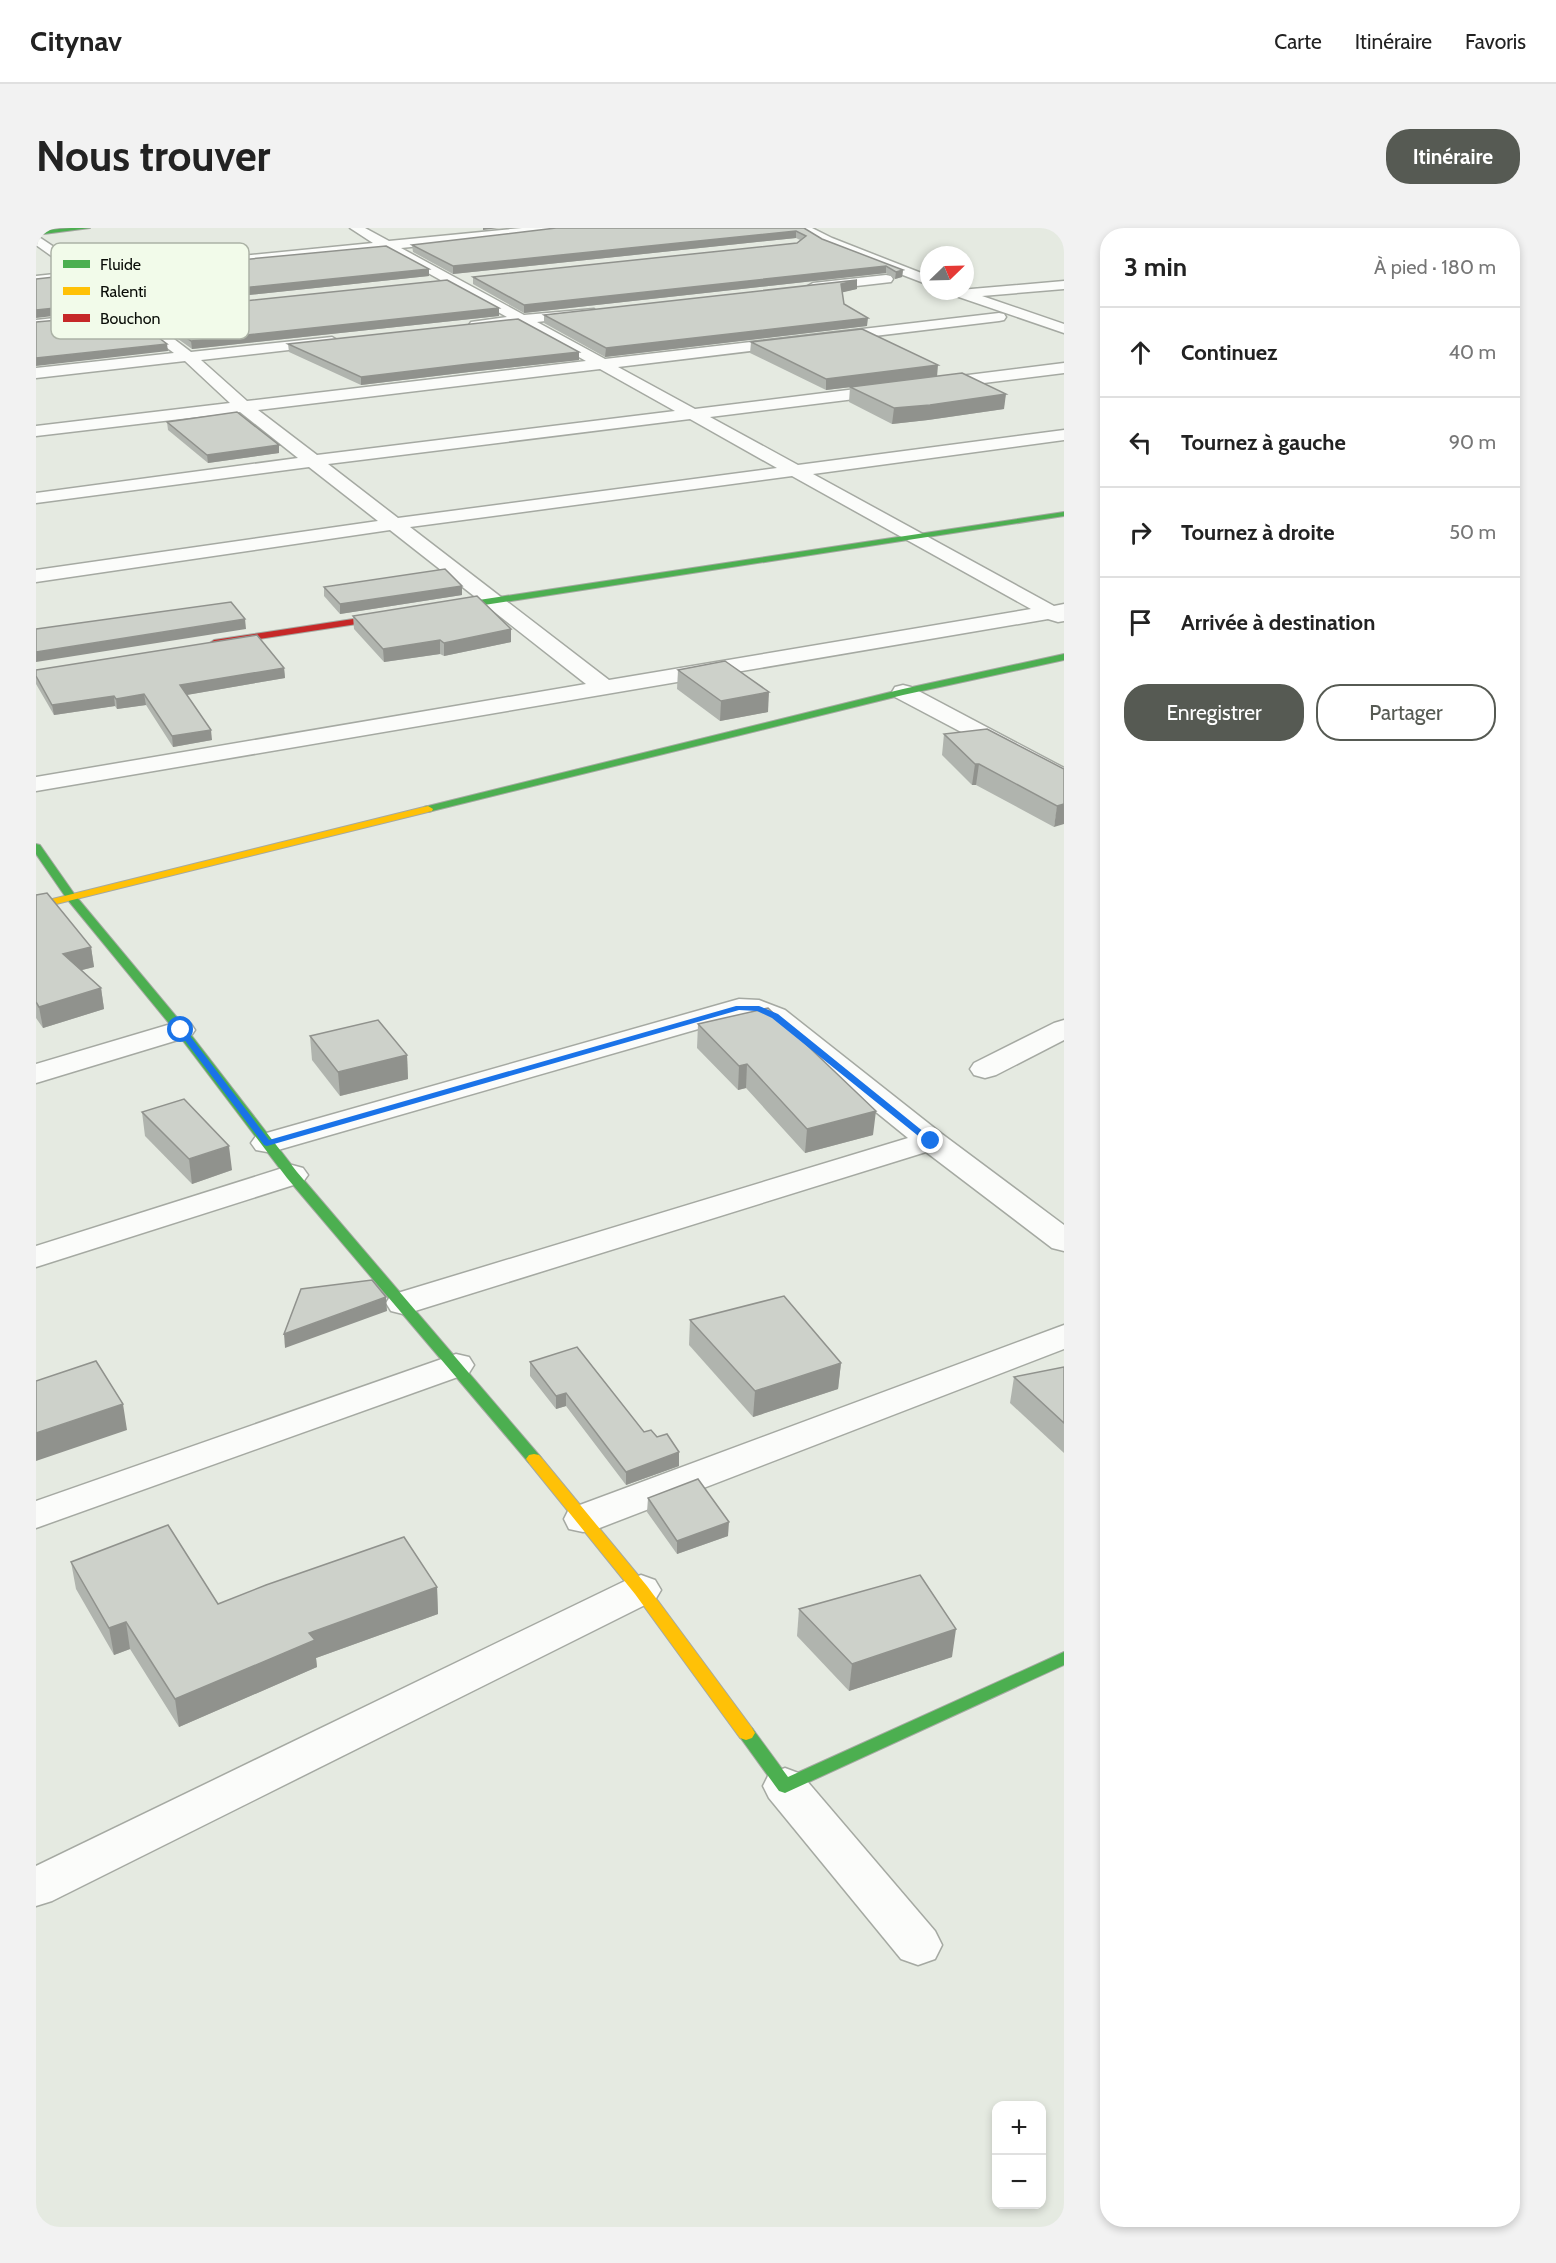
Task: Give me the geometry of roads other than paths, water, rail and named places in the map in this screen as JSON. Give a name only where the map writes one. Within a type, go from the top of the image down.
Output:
[{"type":"street","points":[[36,233],[87,228]]},
{"type":"street","points":[[356,228],[914,538],[1059,614]]},
{"type":"street","points":[[249,259],[561,228]]},
{"type":"street","points":[[802,228],[827,241],[920,277]]},
{"type":"street","points":[[36,239],[51,250]]},
{"type":"street","points":[[425,283],[472,278]]},
{"type":"street","points":[[36,280],[51,279]]},
{"type":"street","points":[[804,288],[886,279]]},
{"type":"street","points":[[974,291],[1064,285]]},
{"type":"street","points":[[974,297],[1064,329]]},
{"type":"street","points":[[463,326],[604,310]]},
{"type":"street","points":[[36,431],[999,317]]},
{"type":"street","points":[[36,324],[51,323]]},
{"type":"street","points":[[165,339],[189,357],[242,406],[605,688]]},
{"type":"street","points":[[36,374],[344,340]]},
{"type":"street","points":[[36,498],[312,461],[1064,368]]},
{"type":"street","points":[[36,576],[393,524],[1064,435]]},
{"type":"street","points":[[199,645],[1064,514]]},
{"type":"street","points":[[36,784],[1059,614]]},
{"type":"street","points":[[36,906],[903,692],[1064,657]]},
{"type":"street","points":[[903,692],[1064,777]]},
{"type":"street","points":[[36,847],[71,897],[181,1030],[292,1175],[456,1365],[641,1590],[784,1786],[918,1945]]},
{"type":"street","points":[[267,1143],[739,1008],[759,1009],[775,1016],[931,1141],[1064,1241]]},
{"type":"street","points":[[985,1069],[1064,1029]]},
{"type":"street","points":[[36,1074],[181,1030]]},
{"type":"street","points":[[403,1303],[931,1141]]},
{"type":"street","points":[[36,1257],[292,1175]]},
{"type":"street","points":[[583,1519],[1064,1336]]},
{"type":"street","points":[[36,1515],[456,1365]]},
{"type":"street","points":[[36,1887],[641,1590]]},
{"type":"street","points":[[784,1786],[1064,1658]]}]
